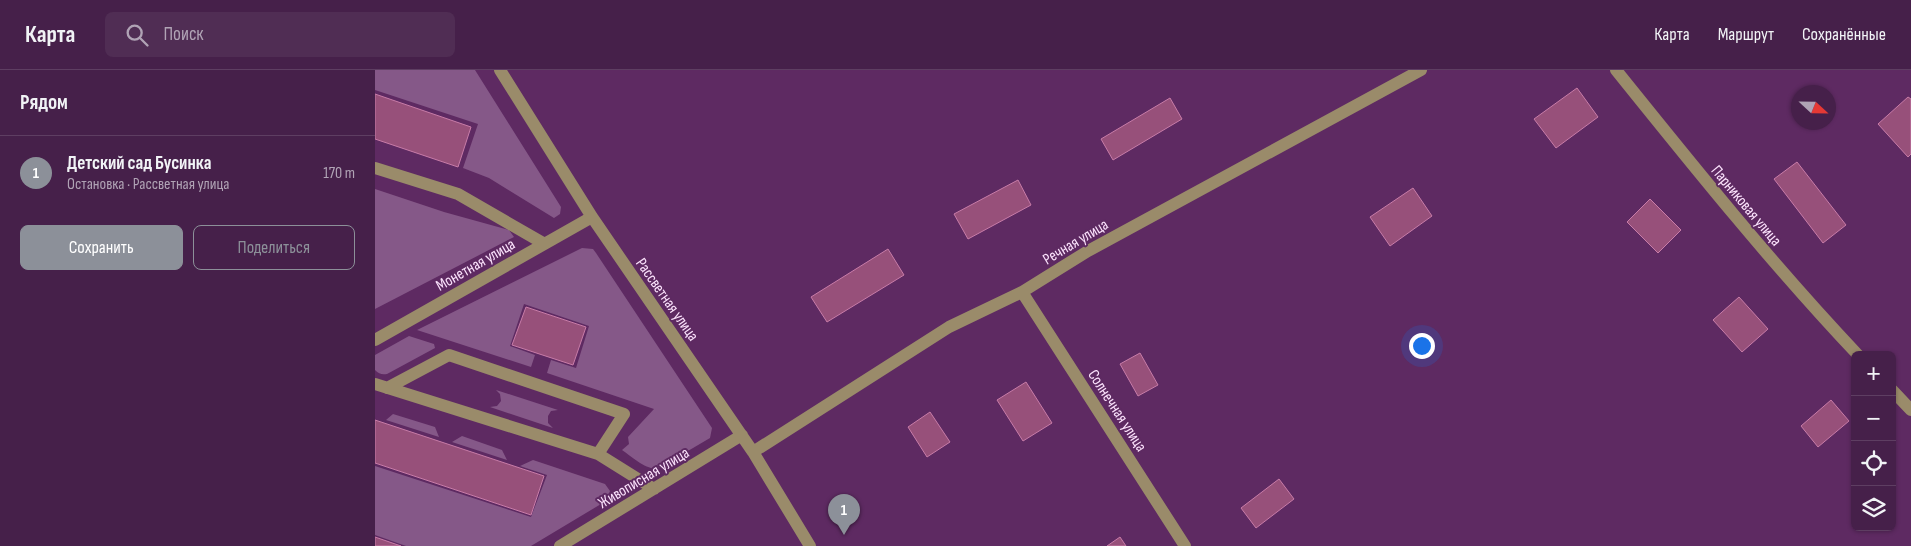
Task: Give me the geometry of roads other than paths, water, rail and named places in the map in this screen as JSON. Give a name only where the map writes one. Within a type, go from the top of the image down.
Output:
[{"type":"street","name":"Рассветная улица","points":[[500,70],[592,217],[743,435],[810,546]]},
{"type":"street","name":"Речная улица","points":[[753,452],[949,327],[1022,292],[1097,246],[1421,70]]},
{"type":"street","name":"Парниковая улица","points":[[1616,70],[1693,167],[1805,298],[1854,351]]},
{"type":"street","points":[[375,168],[458,194],[543,243]]},
{"type":"street","name":"Монетная улица","points":[[375,340],[543,243],[592,217]]},
{"type":"street","name":"Солнечная улица","points":[[1022,292],[1185,546]]},
{"type":"street","points":[[381,386],[449,355],[623,414],[598,454]]},
{"type":"street","points":[[381,386],[598,454],[654,489]]},
{"type":"street","points":[[1896,394],[1911,410]]},
{"type":"street","name":"Живописная улица","points":[[560,546],[743,435]]},
{"type":"place","name":"Детский сад Бусинка","points":[[844,535]]}]
